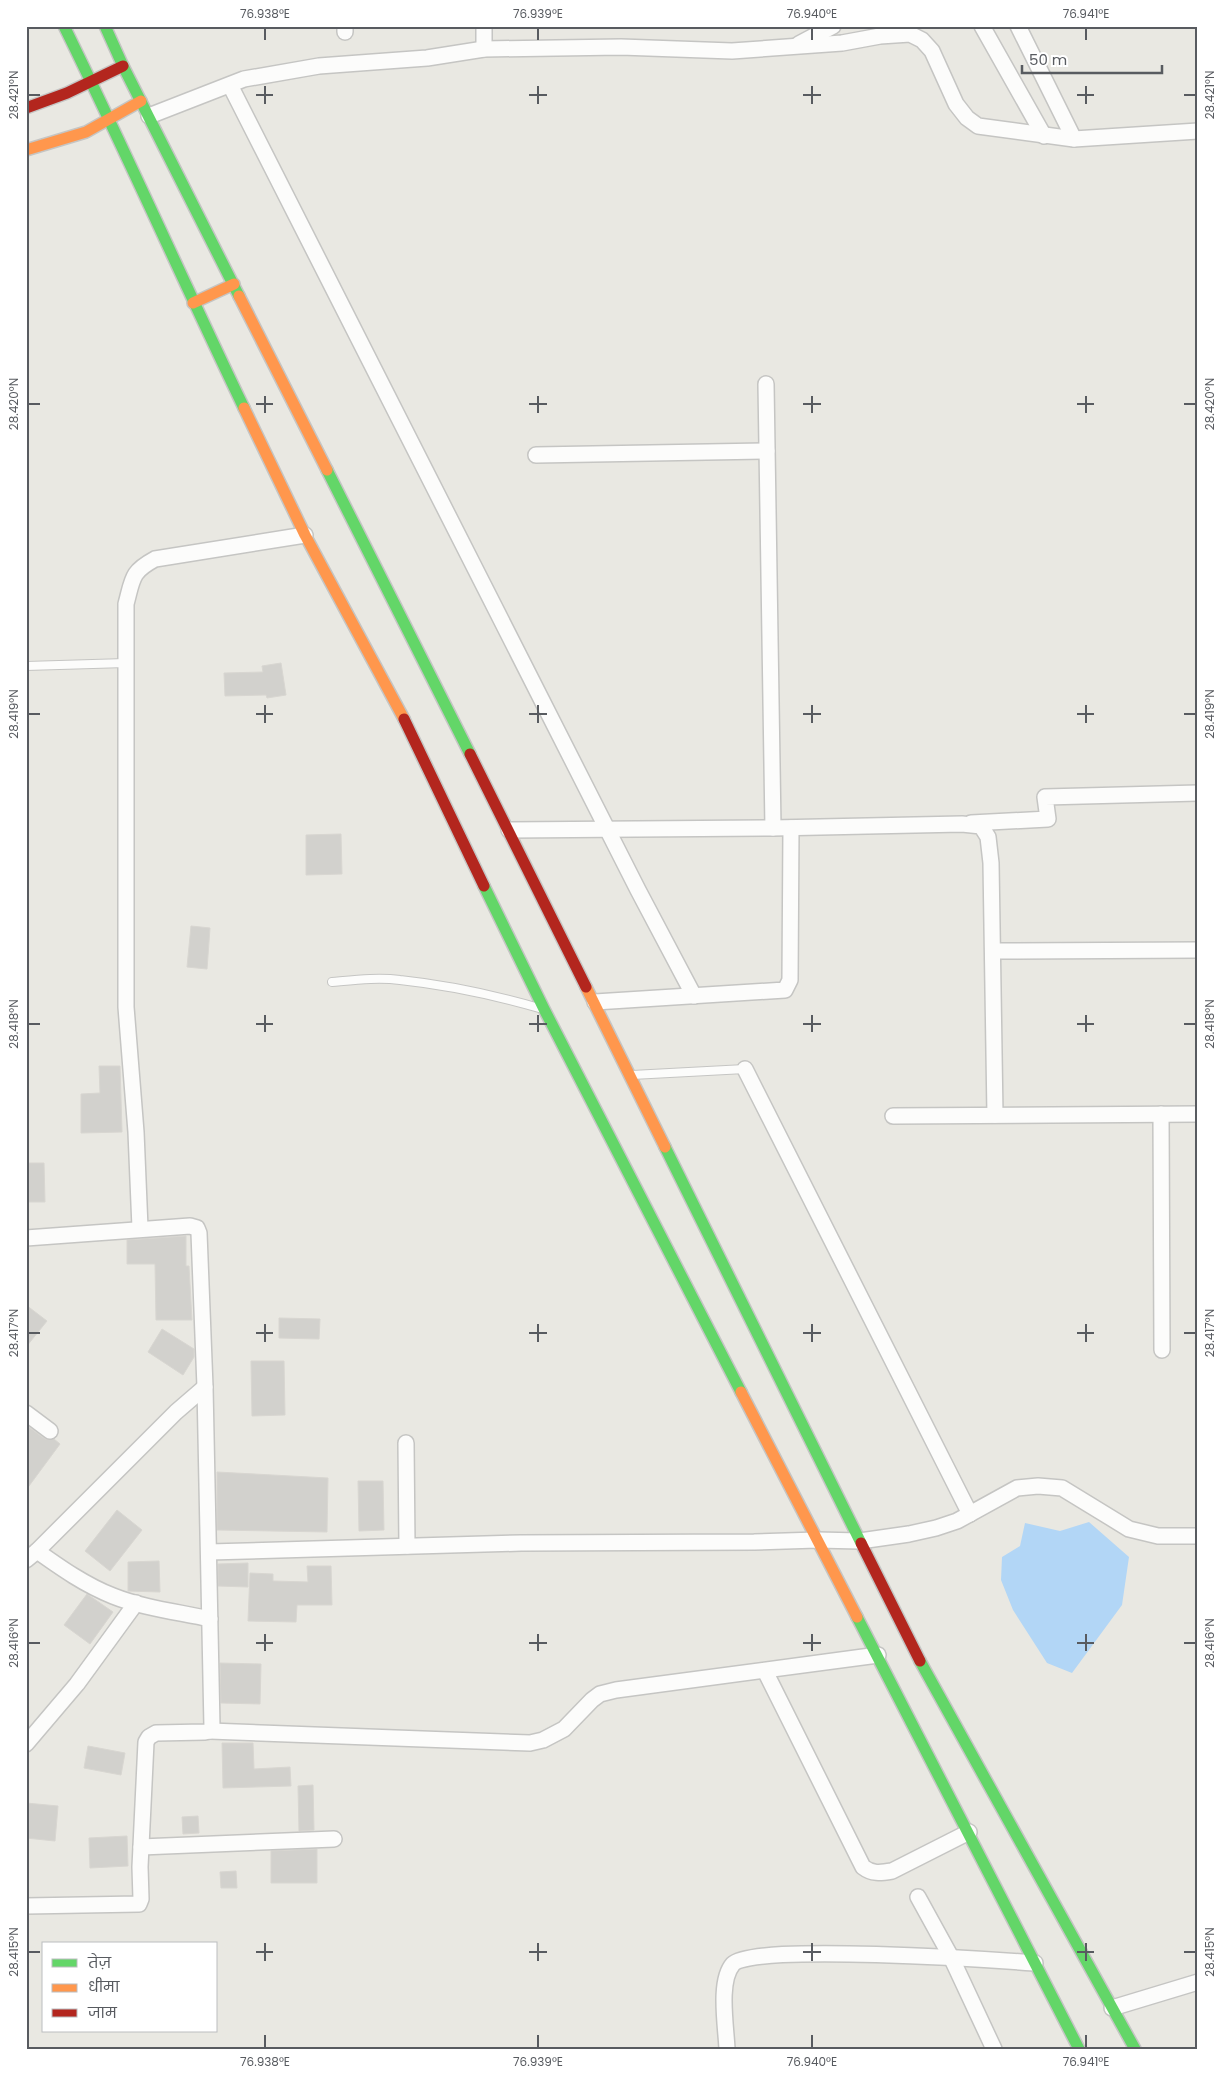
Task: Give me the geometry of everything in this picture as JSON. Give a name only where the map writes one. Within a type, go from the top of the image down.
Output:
[{"type":"street","points":[[64,26],[110,119],[193,303],[305,535],[389,689],[544,1009],[1079,2049]]},
{"type":"street","points":[[105,26],[123,66],[595,1002],[923,1666],[1135,2049]]},
{"type":"street","points":[[484,26],[484,49]]},
{"type":"street","points":[[793,47],[833,26]]},
{"type":"street","points":[[880,36],[896,26]]},
{"type":"street","points":[[982,26],[1044,136]]},
{"type":"street","points":[[1018,26],[1074,139]]},
{"type":"street","points":[[149,116],[244,79],[319,66],[427,58],[484,49],[622,47],[732,51],[842,43],[880,36],[910,34],[922,40],[932,51],[956,104],[967,118],[978,126],[1074,139],[1198,131]]},
{"type":"street","points":[[26,108],[67,93],[123,66]]},
{"type":"street","points":[[230,85],[607,829],[694,996]]},
{"type":"street","points":[[26,150],[78,135],[141,101]]},
{"type":"street","points":[[193,303],[234,284]]},
{"type":"street","points":[[766,384],[772,828]]},
{"type":"street","points":[[536,455],[767,451]]},
{"type":"street","points":[[140,1228],[136,1132],[126,1007],[126,604],[132,581],[138,568],[155,558],[305,535]]},
{"type":"street","points":[[509,830],[791,828],[1048,820],[1045,797],[1198,793]]},
{"type":"street","points":[[962,824],[981,826],[988,838],[992,863],[995,1115]]},
{"type":"street","points":[[595,1002],[785,990],[790,980],[791,828]]},
{"type":"street","points":[[993,951],[1198,950]]},
{"type":"street","points":[[745,1069],[970,1514]]},
{"type":"street","points":[[1161,1114],[1162,1350]]},
{"type":"street","points":[[894,1116],[1198,1114]]},
{"type":"street","points":[[26,1238],[140,1228],[190,1226],[197,1228],[199,1233],[209,1552],[212,1726],[210,1731]]},
{"type":"street","points":[[205,1387],[176,1412],[31,1555],[113,1596],[136,1603],[210,1619]]},
{"type":"street","points":[[26,1413],[50,1431]]},
{"type":"street","points":[[406,1443],[407,1546]]},
{"type":"street","points":[[209,1552],[407,1546],[860,1541],[936,1528],[957,1521],[1018,1488],[1038,1486],[1062,1488],[1129,1529],[1158,1536],[1198,1536]]},
{"type":"street","points":[[26,1744],[77,1684],[136,1603]]},
{"type":"street","points":[[26,1906],[139,1904],[141,1899],[145,1751],[149,1737],[156,1733],[210,1731],[530,1743],[543,1740],[564,1729],[600,1694],[616,1690],[878,1655]]},
{"type":"street","points":[[765,1671],[863,1867],[869,1872],[892,1871],[969,1832]]},
{"type":"street","points":[[141,1847],[334,1839]]},
{"type":"street","points":[[918,1896],[951,1957],[994,2049]]},
{"type":"street","points":[[727,2049],[726,1977],[734,1962],[751,1957],[849,1954],[951,1957],[1035,1963]]},
{"type":"street","points":[[1112,2008],[1198,1982]]},
{"type":"lane","points":[[26,666],[126,664]]},
{"type":"lane","points":[[332,982],[376,979],[400,980],[509,999],[544,1009]]},
{"type":"lane","points":[[630,1075],[745,1069]]},
{"type":"water","points":[[1089,1522],[1129,1557],[1122,1605],[1072,1673],[1047,1663],[1013,1610],[1001,1580],[1002,1557],[1020,1546],[1025,1523],[1060,1531]]},
{"type":"building","points":[[281,663],[286,695],[267,698],[266,695],[225,696],[224,673],[263,672],[262,666]]},
{"type":"building","points":[[341,834],[342,874],[306,875],[306,835]]},
{"type":"building","points":[[191,926],[210,928],[207,969],[187,967]]},
{"type":"building","points":[[99,1066],[120,1066],[122,1132],[81,1133],[81,1094],[100,1093]]},
{"type":"building","points":[[26,1163],[44,1163],[45,1202],[26,1202]]},
{"type":"building","points":[[186,1236],[186,1266],[189,1266],[192,1320],[156,1320],[155,1264],[127,1264],[127,1240]]},
{"type":"building","points":[[26,1305],[47,1321],[26,1347]]},
{"type":"building","points":[[279,1318],[320,1319],[319,1339],[279,1338]]},
{"type":"building","points":[[162,1329],[194,1349],[194,1357],[183,1375],[148,1352]]},
{"type":"building","points":[[251,1361],[284,1361],[285,1415],[252,1416]]},
{"type":"building","points":[[26,1425],[45,1439],[54,1439],[60,1444],[26,1490]]},
{"type":"building","points":[[217,1472],[328,1478],[327,1532],[217,1530]]},
{"type":"building","points":[[358,1481],[383,1481],[384,1530],[359,1531]]},
{"type":"building","points":[[117,1510],[142,1530],[110,1571],[85,1551]]},
{"type":"building","points":[[159,1561],[160,1592],[128,1591],[128,1562]]},
{"type":"building","points":[[248,1563],[248,1587],[218,1586],[218,1564]]},
{"type":"building","points":[[307,1566],[331,1566],[332,1605],[297,1605],[296,1622],[248,1621],[250,1573],[273,1574],[273,1581],[308,1582]]},
{"type":"building","points":[[87,1594],[113,1612],[90,1644],[64,1625]]},
{"type":"building","points":[[220,1663],[261,1664],[260,1704],[221,1703]]},
{"type":"building","points":[[222,1743],[253,1743],[254,1769],[290,1767],[291,1786],[223,1788]]},
{"type":"building","points":[[88,1746],[125,1753],[121,1775],[84,1768]]},
{"type":"building","points":[[313,1785],[314,1830],[299,1831],[298,1786]]},
{"type":"building","points":[[26,1803],[58,1806],[55,1841],[26,1838]]},
{"type":"building","points":[[198,1816],[199,1833],[183,1834],[182,1817]]},
{"type":"building","points":[[127,1836],[128,1866],[90,1868],[89,1838]]},
{"type":"building","points":[[317,1849],[317,1883],[271,1883],[271,1851]]},
{"type":"building","points":[[236,1871],[237,1888],[221,1888],[220,1872]]},
{"type":"traffic: fast","points":[[64,26],[244,408]]},
{"type":"traffic: fast","points":[[105,26],[123,66],[239,296]]},
{"type":"traffic: fast","points":[[327,470],[470,754]]},
{"type":"traffic: fast","points":[[484,886],[544,1009],[741,1392]]},
{"type":"traffic: fast","points":[[665,1147],[861,1543]]},
{"type":"traffic: fast","points":[[857,1617],[1079,2049]]},
{"type":"traffic: fast","points":[[920,1661],[1135,2049]]},
{"type":"traffic: slow","points":[[26,150],[86,132],[141,101]]},
{"type":"traffic: slow","points":[[193,303],[234,284]]},
{"type":"traffic: slow","points":[[239,296],[327,470]]},
{"type":"traffic: slow","points":[[244,408],[305,535],[404,719]]},
{"type":"traffic: slow","points":[[586,987],[665,1147]]},
{"type":"traffic: slow","points":[[741,1392],[857,1617]]},
{"type":"traffic: jam","points":[[26,108],[67,93],[123,66]]},
{"type":"traffic: jam","points":[[404,719],[484,886]]},
{"type":"traffic: jam","points":[[470,754],[586,987]]},
{"type":"traffic: jam","points":[[861,1543],[920,1661]]}]
